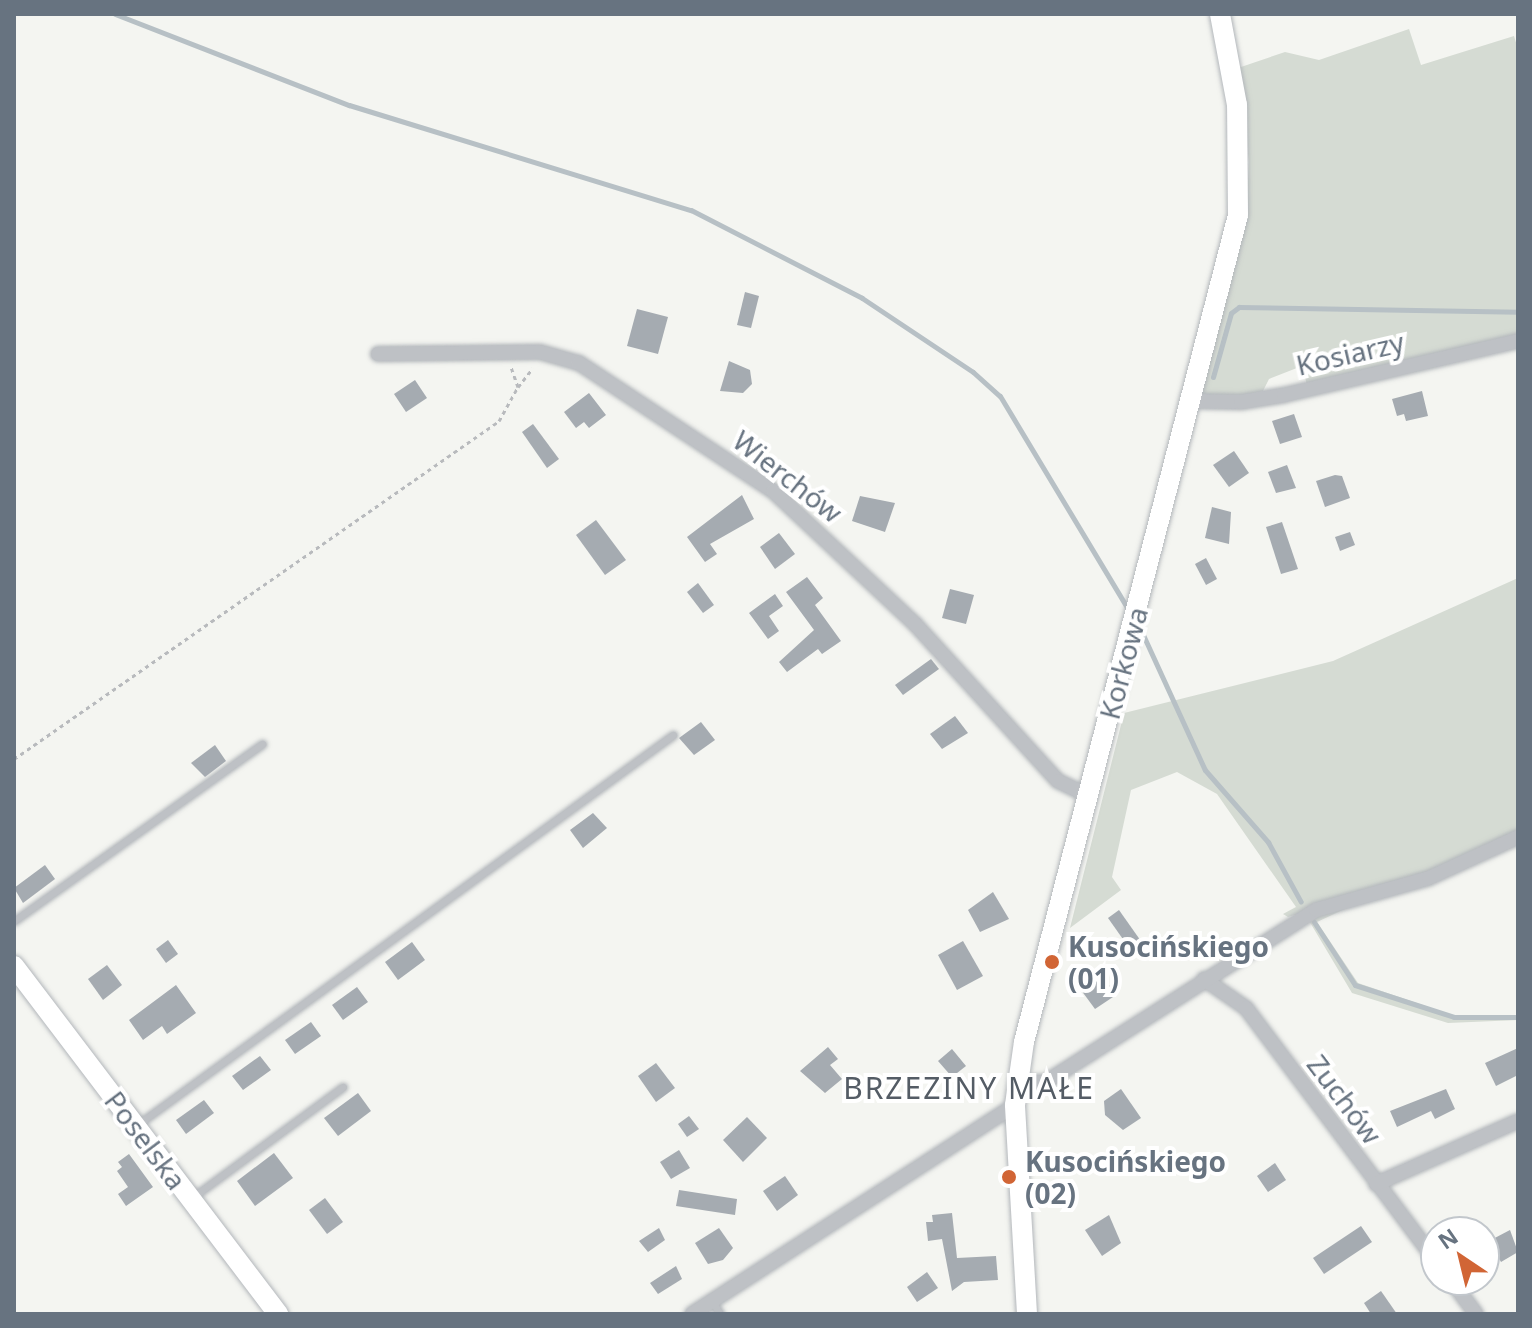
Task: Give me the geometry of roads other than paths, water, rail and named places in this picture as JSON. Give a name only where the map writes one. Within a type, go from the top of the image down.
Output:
[{"type":"street","name":"Korkowa","points":[[1027,1314],[1015,1105],[1024,1042],[1238,215],[1237,105],[1220,14]]},
{"type":"street","name":"Kosiarzy","points":[[1191,401],[1241,402],[1284,395],[1518,341]]},
{"type":"street","name":"Wierchów","points":[[378,354],[496,353],[560,358],[579,363],[773,491],[915,624],[1058,781],[1089,796]]},
{"type":"street","points":[[1018,1083],[1046,1082],[1316,910],[1429,878],[1518,837]]},
{"type":"street","name":"Poselska","points":[[14,966],[278,1314]]},
{"type":"street","name":"Zuchów","points":[[1204,979],[1246,1008],[1420,1240]]},
{"type":"street","points":[[692,1314],[716,1308],[1015,1105]]},
{"type":"street","points":[[1376,1184],[1518,1121]]},
{"type":"street","points":[[1463,1296],[1476,1314]]},
{"type":"lane","points":[[136,1126],[673,735]]},
{"type":"lane","points":[[14,921],[262,744]]},
{"type":"lane","points":[[191,1198],[343,1087]]},
{"type":"waterway","points":[[115,14],[349,105],[691,210],[862,298],[973,372],[1000,396],[1129,611]]},
{"type":"waterway","points":[[1213,377],[1231,313],[1239,307],[1518,312]]},
{"type":"waterway","points":[[1139,626],[1205,770],[1268,842],[1301,902]]},
{"type":"waterway","points":[[1314,922],[1355,985],[1454,1017],[1518,1017]]},
{"type":"place","name":"Kusocińskiego (01)","points":[[1052,962]]},
{"type":"place","name":"Kusocińskiego (02)","points":[[1009,1177]]},
{"type":"district","name":"BRZEZINY MAŁE","points":[[969,1088]]}]
